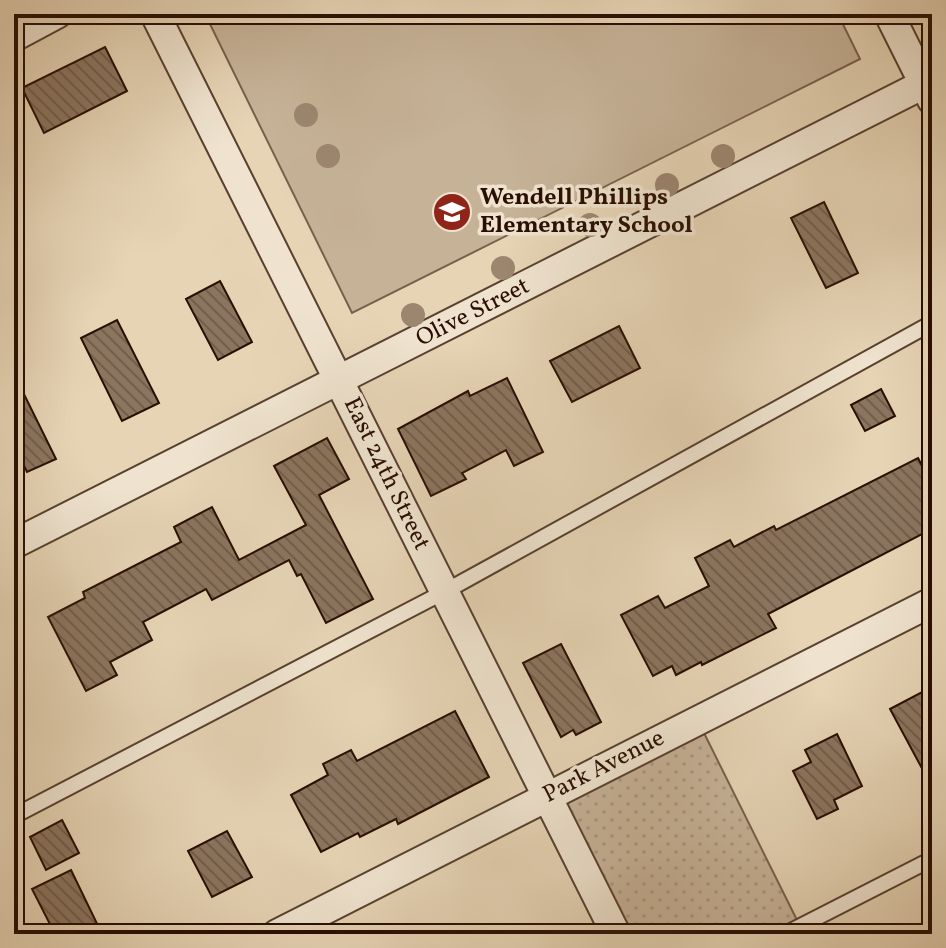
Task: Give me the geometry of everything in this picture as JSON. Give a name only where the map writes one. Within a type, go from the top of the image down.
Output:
[{"type":"street","points":[[14,37],[57,14]]},
{"type":"street","name":"East 24th Street","points":[[155,14],[616,934]]},
{"type":"street","points":[[889,14],[929,88]]},
{"type":"street","name":"Olive Street","points":[[14,544],[929,88]]},
{"type":"street","name":"Park Avenue","points":[[277,934],[932,602]]},
{"type":"lane","points":[[14,816],[444,592],[932,323]]},
{"type":"lane","points":[[785,934],[932,859]]},
{"type":"shaded area","name":"Wendell Phillips Elementary School","points":[[205,14],[838,14],[860,59],[352,313]]},
{"type":"shaded area","points":[[702,729],[797,920],[770,934],[628,934],[561,798]]},
{"type":"building","points":[[105,47],[127,91],[44,133],[22,88]]},
{"type":"building","points":[[824,202],[858,273],[826,288],[791,218]]},
{"type":"building","points":[[220,281],[252,342],[218,360],[186,299]]},
{"type":"building","points":[[117,320],[159,403],[122,421],[81,338]]},
{"type":"building","points":[[619,326],[640,368],[572,402],[550,361]]},
{"type":"building","points":[[14,374],[56,459],[27,472],[14,445]]},
{"type":"building","points":[[507,378],[543,452],[514,466],[506,450],[462,473],[466,479],[431,496],[398,429],[468,391],[470,396]]},
{"type":"building","points":[[881,389],[895,416],[865,431],[851,405]]},
{"type":"building","points":[[327,438],[349,479],[319,495],[373,599],[326,623],[301,574],[297,576],[289,560],[212,600],[206,589],[143,622],[152,640],[110,662],[117,675],[86,691],[48,617],[85,598],[83,592],[181,542],[174,527],[212,507],[239,560],[306,525],[274,466]]},
{"type":"building","points":[[918,458],[932,485],[932,529],[768,614],[776,628],[702,665],[701,662],[676,675],[672,666],[653,676],[621,615],[658,596],[665,608],[709,586],[695,558],[730,540],[734,547],[774,526],[776,530]]},
{"type":"building","points":[[561,644],[601,722],[576,735],[573,730],[561,737],[523,663]]},
{"type":"building","points":[[924,691],[932,705],[932,787],[890,709]]},
{"type":"building","points":[[455,711],[489,777],[398,824],[396,819],[360,837],[358,833],[321,852],[291,795],[328,775],[323,764],[351,750],[357,761]]},
{"type":"building","points":[[837,734],[862,786],[834,800],[838,809],[817,819],[793,771],[811,762],[805,750]]},
{"type":"building","points":[[62,820],[79,853],[46,870],[30,837]]},
{"type":"building","points":[[227,831],[252,877],[212,897],[188,851]]},
{"type":"building","points":[[71,870],[102,934],[55,934],[32,889]]},
{"type":"place","name":"Wendell Phillips Elementary School","points":[[452,212]]}]
